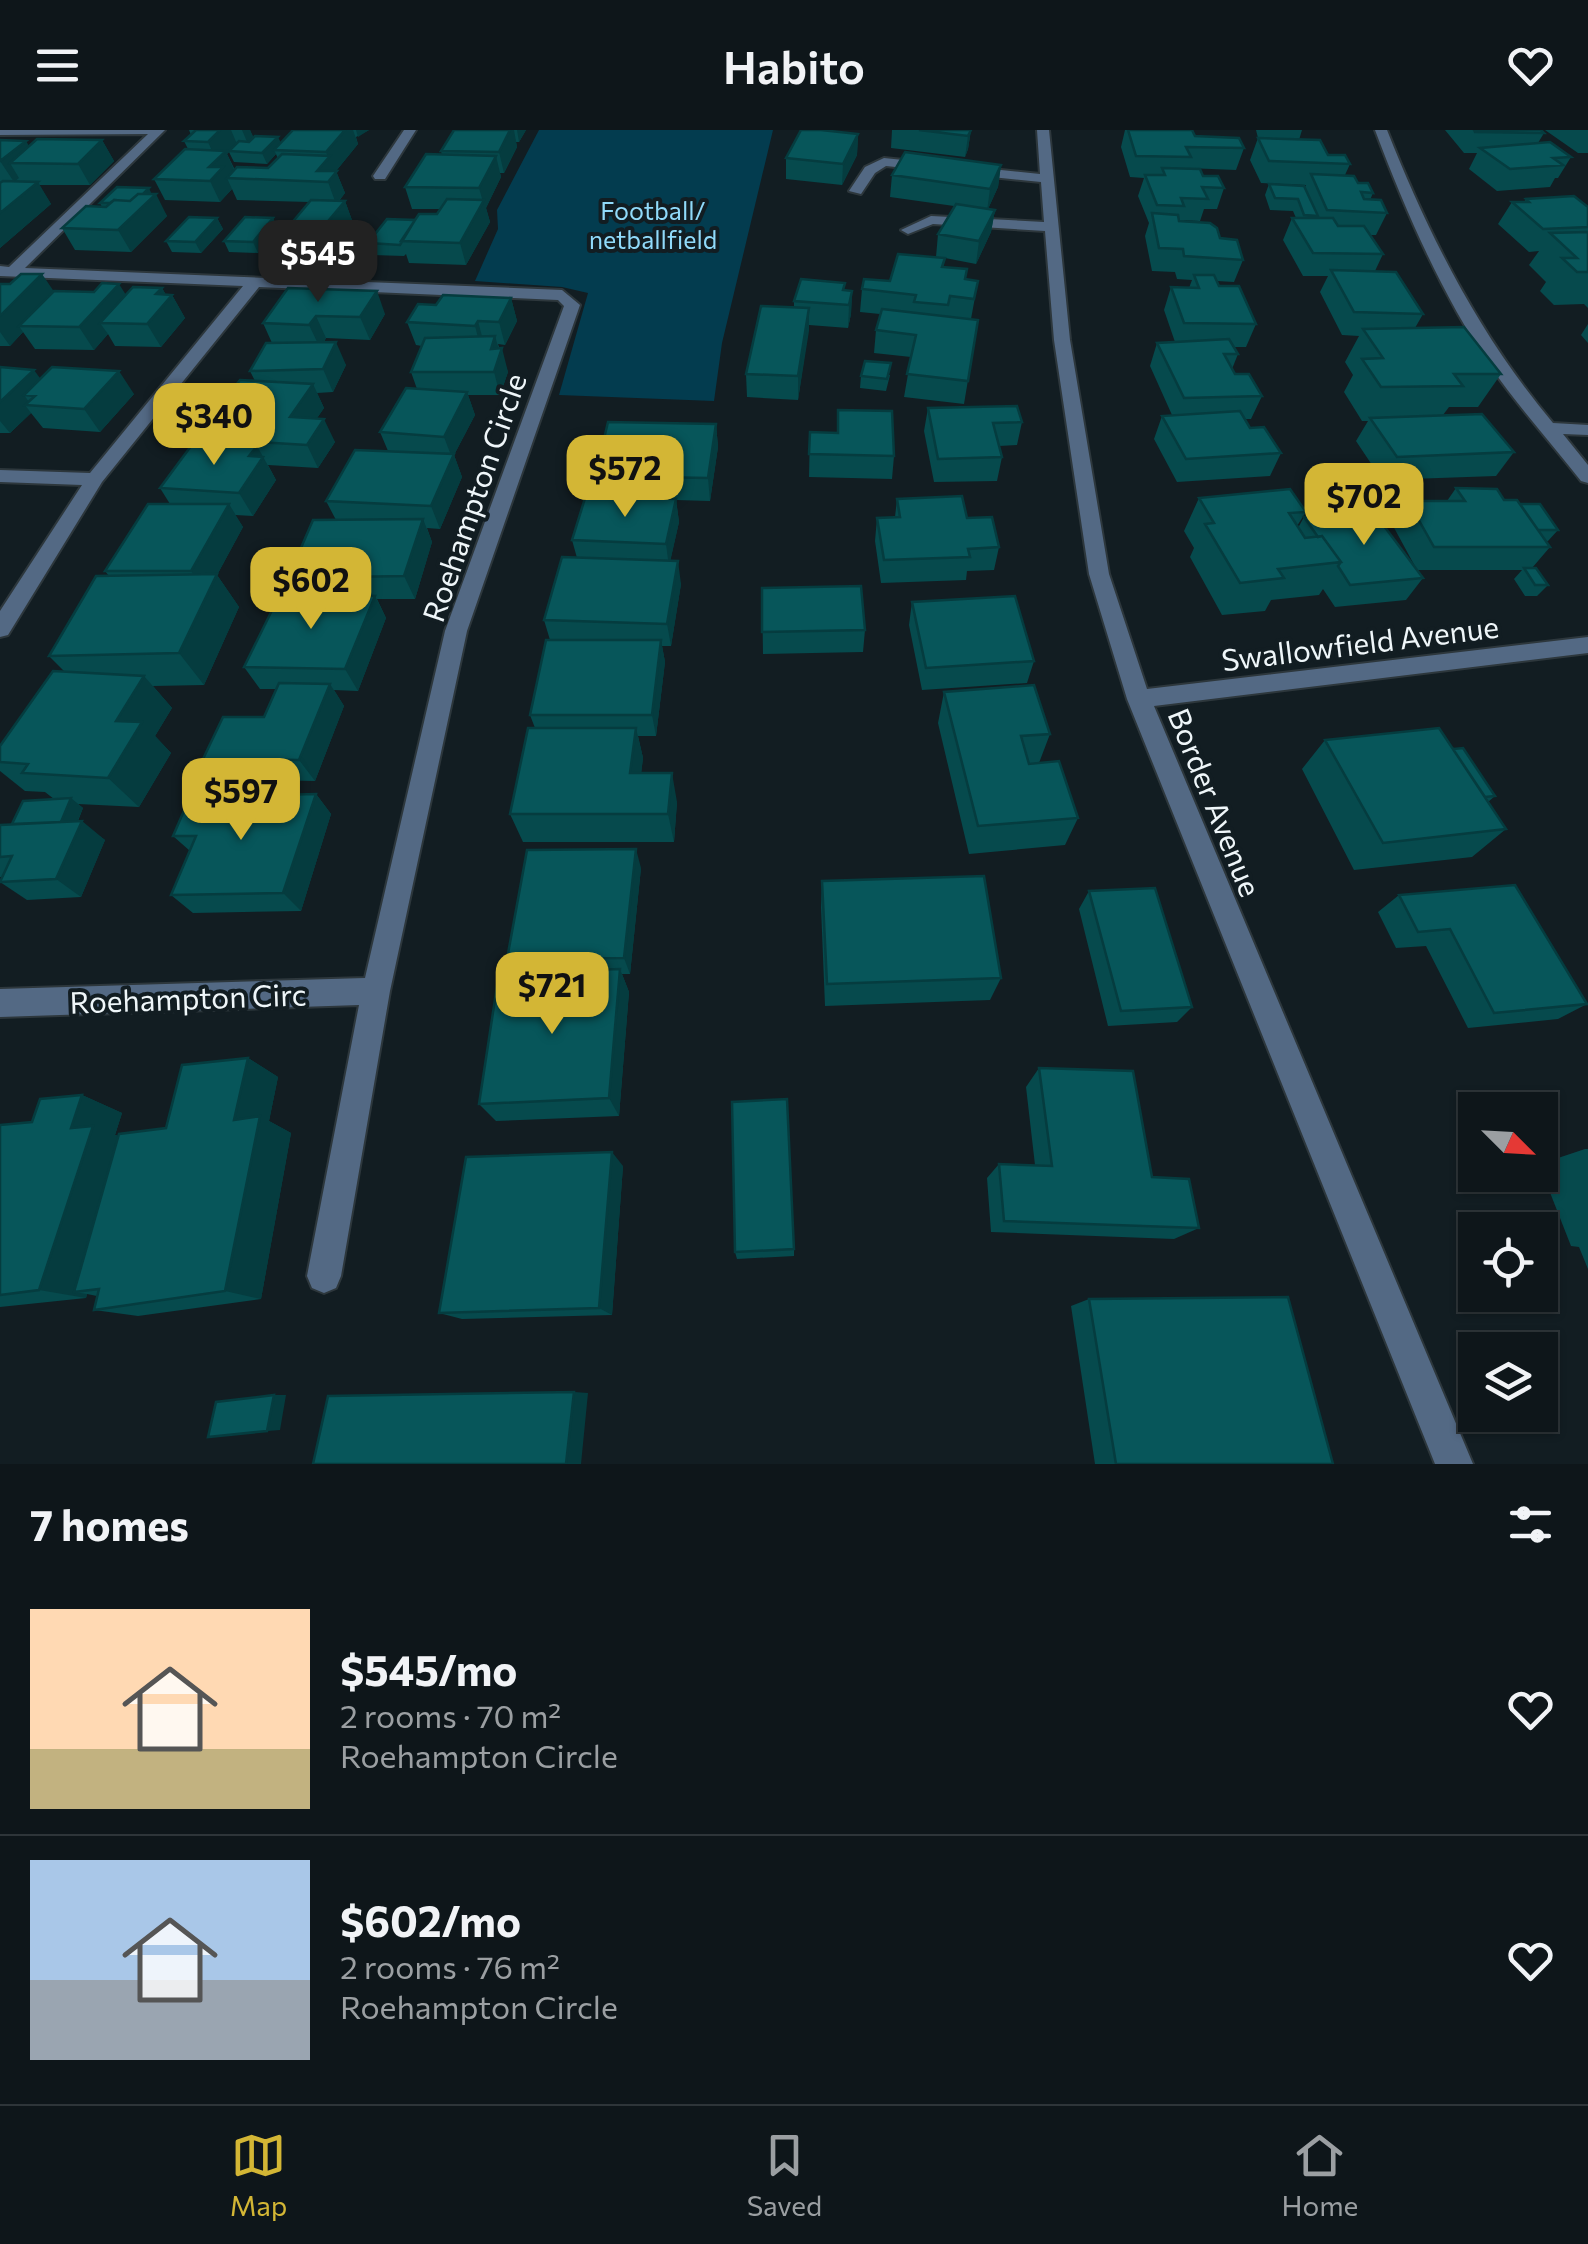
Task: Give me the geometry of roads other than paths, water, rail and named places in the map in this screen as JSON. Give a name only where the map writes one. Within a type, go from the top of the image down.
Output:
[{"type":"street","points":[[380,176],[410,130]]},
{"type":"street","name":"Border Avenue","points":[[1043,130],[1062,340],[1099,574],[1138,699],[1454,1464]]},
{"type":"street","points":[[1381,130],[1408,203],[1490,352],[1588,477]]},
{"type":"street","points":[[0,131],[158,131]]},
{"type":"street","points":[[6,271],[158,131]]},
{"type":"street","points":[[856,191],[870,170],[884,162],[1048,179]]},
{"type":"street","points":[[908,230],[931,220],[1052,228]]},
{"type":"street","name":"Roehampton Circle","points":[[6,271],[562,295],[572,306],[456,631],[376,991],[324,1276]]},
{"type":"street","points":[[0,629],[95,479],[256,280]]},
{"type":"street","points":[[1550,428],[1588,430]]},
{"type":"street","points":[[0,476],[95,479]]},
{"type":"street","name":"Swallowfield Avenue","points":[[1138,699],[1588,645]]},
{"type":"street","name":"Roehampton Circ","points":[[0,1003],[376,991]]},
{"type":"park label","name":"Football/ netballfield","points":[[653,224]]}]
